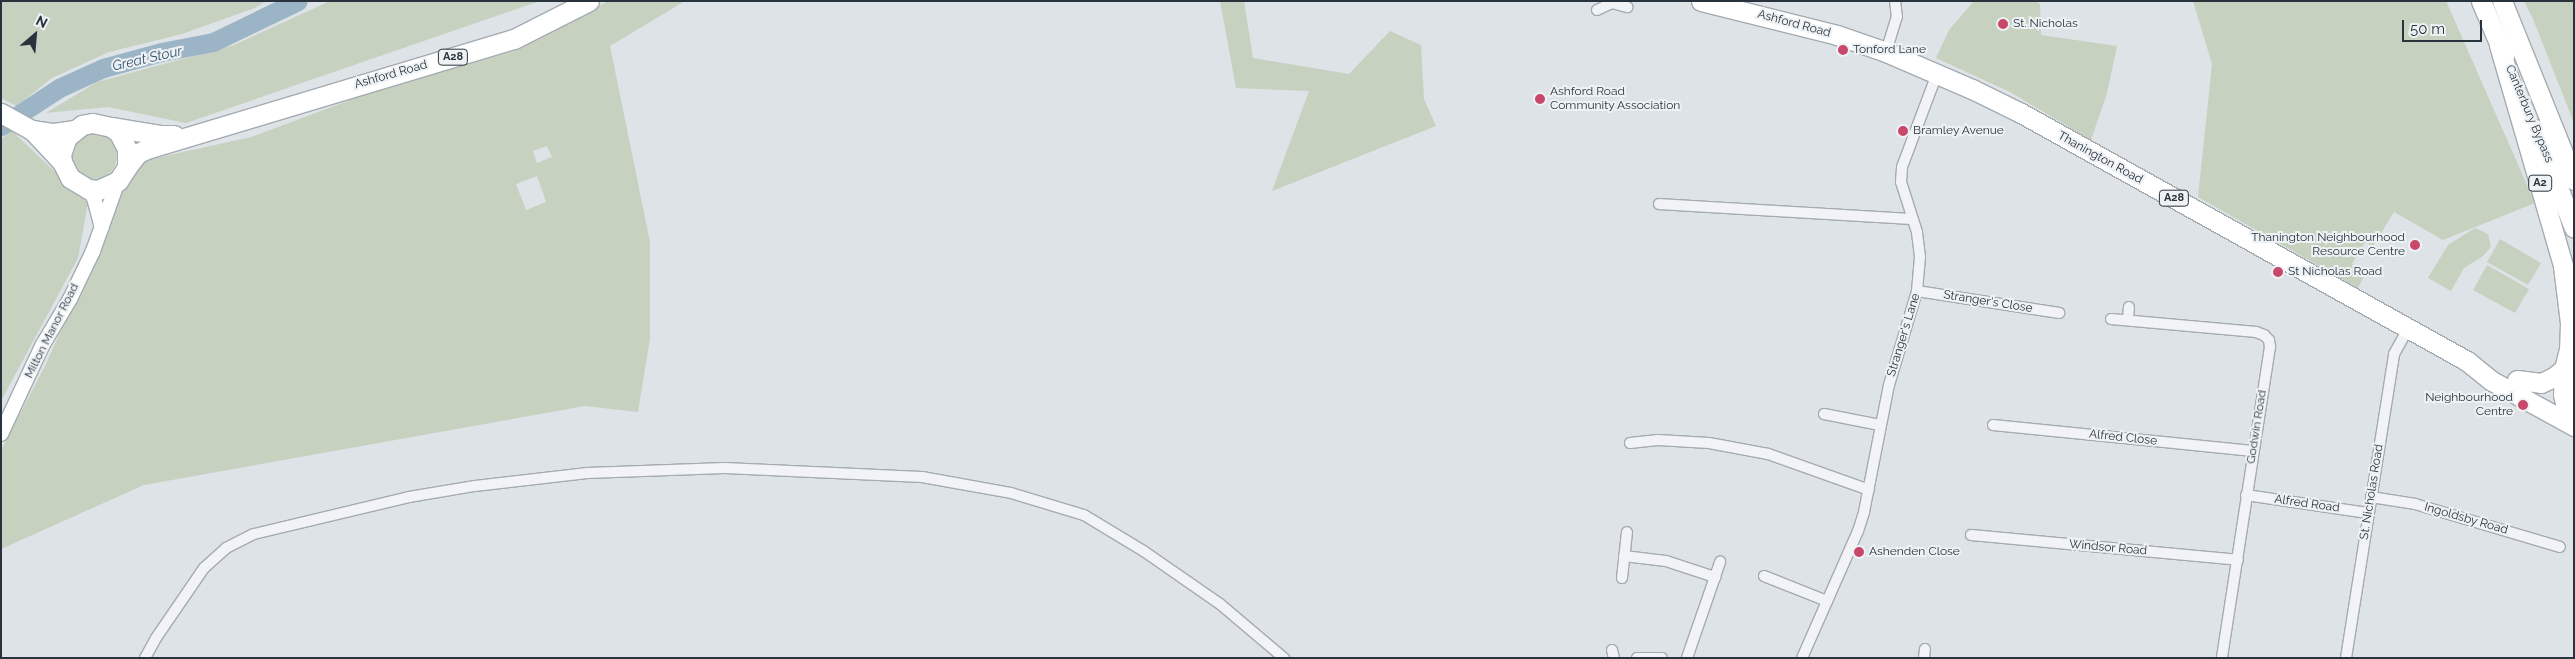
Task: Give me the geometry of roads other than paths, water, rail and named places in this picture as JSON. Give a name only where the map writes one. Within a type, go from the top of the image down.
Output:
[{"type":"highway","name":"Ashford Road","points":[[122,174],[138,154],[146,148],[514,39],[589,1]]},
{"type":"highway","name":"Ashford Road","points":[[1701,1],[1747,6],[1886,52]]},
{"type":"highway","name":"Canterbury Bypass","points":[[2481,1],[2553,172],[2574,228]]},
{"type":"highway","name":"Canterbury Bypass","points":[[2502,1],[2574,180]]},
{"type":"highway","name":"A2","points":[[2499,45],[2563,266],[2570,323],[2569,349],[2564,369],[2563,394],[2571,413]]},
{"type":"highway","name":"Thanington Road","points":[[1886,52],[2021,113],[2467,361],[2492,381],[2574,426]]},
{"type":"highway","points":[[1,113],[28,128],[62,162],[70,178],[88,189],[98,190],[122,174],[128,149],[124,140],[111,127],[92,123],[74,130],[54,133],[28,128]]},
{"type":"highway","name":"Ashford Road","points":[[111,127],[161,135],[188,135]]},
{"type":"highway","points":[[62,162],[63,145],[74,130]]},
{"type":"highway","name":"Thanington Road","points":[[2467,361],[2495,369],[2517,380],[2571,413]]},
{"type":"highway","points":[[2517,380],[2541,383],[2554,377],[2564,369]]},
{"type":"street","points":[[1886,52],[1897,17],[1895,1]]},
{"type":"street","points":[[1597,10],[1612,3],[1627,7]]},
{"type":"street","name":"Stranger's Lane","points":[[1802,658],[1850,555],[1864,512],[1889,385],[1918,291],[1920,256],[1916,232],[1901,182],[1902,167],[1937,74]]},
{"type":"street","name":"Milton Manor Road","points":[[1,434],[42,346],[73,291],[102,227],[122,174]]},
{"type":"street","points":[[88,189],[94,198],[102,227]]},
{"type":"street","points":[[1659,204],[1911,219]]},
{"type":"street","name":"Stranger's Close","points":[[1918,291],[2059,313]]},
{"type":"street","points":[[2128,320],[2129,307]]},
{"type":"street","name":"Godwin Road","points":[[2111,319],[2256,332],[2267,336],[2270,346],[2222,658]]},
{"type":"street","name":"St. Nicholas Road","points":[[2346,658],[2394,354],[2408,329]]},
{"type":"street","points":[[1824,414],[1880,425]]},
{"type":"street","name":"Alfred Close","points":[[1993,425],[2253,451]]},
{"type":"street","points":[[1630,443],[1658,440],[1709,443],[1768,454],[1869,490]]},
{"type":"street","points":[[145,658],[204,568],[226,548],[254,534],[409,497],[475,486],[587,473],[725,468],[922,477],[1011,493],[1084,515],[1145,552],[1220,604],[1284,658]]},
{"type":"street","name":"Alfred Road","points":[[2246,495],[2368,513]]},
{"type":"street","name":"Ingoldsby Road","points":[[2371,497],[2415,504],[2560,547]]},
{"type":"street","points":[[1622,578],[1627,532]]},
{"type":"street","name":"Windsor Road","points":[[1977,536],[2238,560]]},
{"type":"street","points":[[1624,556],[1666,561],[1715,577]]},
{"type":"street","points":[[1687,658],[1720,562]]},
{"type":"street","points":[[1764,576],[1827,601]]},
{"type":"street","points":[[1637,658],[1662,658]]},
{"type":"waterway","name":"Great Stour","points":[[1,126],[59,88],[103,68],[161,52],[213,42],[298,1]]},
{"type":"place","name":"St. Nicholas","points":[[2003,24]]},
{"type":"place","name":"Tonford Lane","points":[[1843,50]]},
{"type":"place","name":"Ashford Road Community Association","points":[[1540,99]]},
{"type":"place","name":"Bramley Avenue","points":[[1903,131]]},
{"type":"place","name":"Thanington Neighbourhood Resource Centre","points":[[2415,245]]},
{"type":"place","name":"St Nicholas Road","points":[[2278,272]]},
{"type":"place","name":"Neighbourhood Centre","points":[[2523,405]]},
{"type":"place","name":"Ashenden Close","points":[[1859,552]]}]
